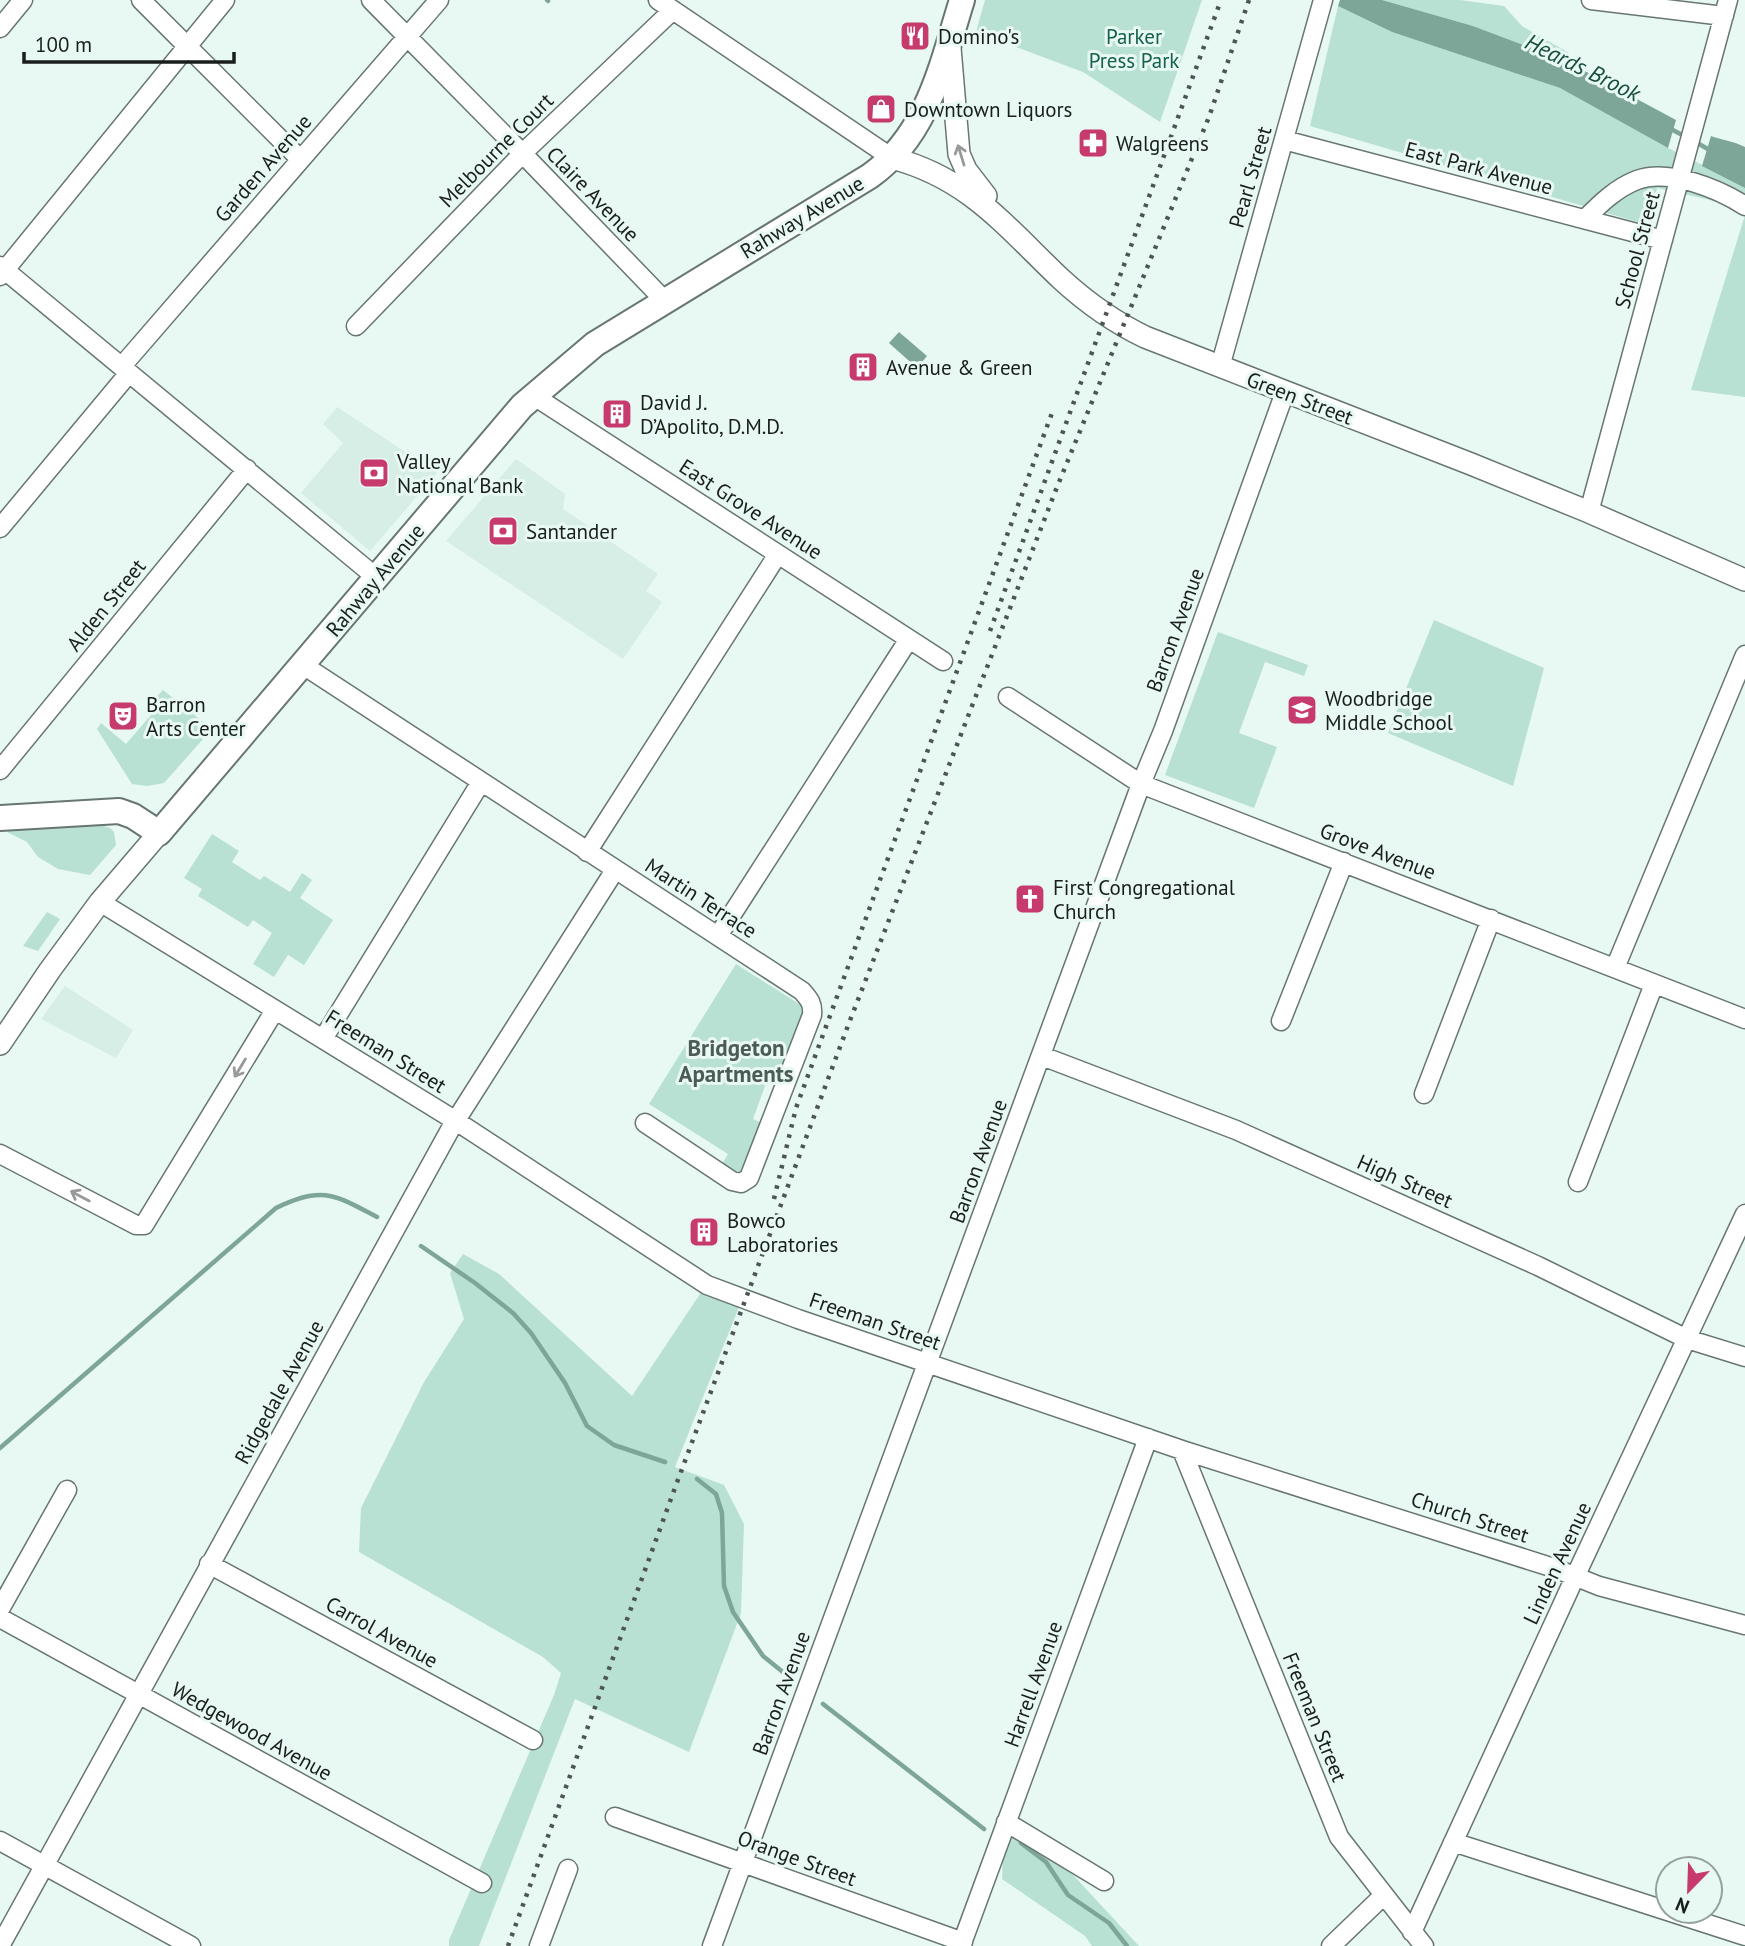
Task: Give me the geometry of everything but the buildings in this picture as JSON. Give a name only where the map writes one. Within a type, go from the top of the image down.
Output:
[{"type":"main road","name":"Rahway Avenue","points":[[159,833],[522,406],[595,344],[870,176],[892,158],[925,109],[940,73],[962,0]]},
{"type":"main road","points":[[0,818],[119,811],[133,816],[159,833]]},
{"type":"street","points":[[0,28],[23,0]]},
{"type":"street","points":[[141,0],[300,159]]},
{"type":"street","points":[[225,0],[2,271],[377,578]]},
{"type":"street","name":"Claire Avenue","points":[[371,0],[664,300]]},
{"type":"street","name":"Garden Avenue","points":[[0,528],[300,159],[439,0]]},
{"type":"street","name":"Pearl Street","points":[[1220,367],[1323,0]]},
{"type":"street","points":[[1591,0],[1726,8]]},
{"type":"street","points":[[665,5],[892,158]]},
{"type":"street","name":"Melbourne Court","points":[[356,326],[665,5]]},
{"type":"street","name":"School Street","points":[[1589,512],[1726,8]]},
{"type":"street","points":[[949,41],[959,154],[966,170],[1013,230]]},
{"type":"street","name":"East Park Avenue","points":[[1284,140],[1663,240]]},
{"type":"street","name":"Green Street","points":[[892,158],[928,168],[952,181],[1013,230],[1062,280],[1105,314],[1145,337],[1589,512],[1745,580]]},
{"type":"street","points":[[1585,219],[1619,189],[1638,179],[1656,177],[1712,188],[1745,206]]},
{"type":"street","name":"Barron Avenue","points":[[712,1946],[1141,784],[1163,731],[1284,392]]},
{"type":"street","name":"East Grove Avenue","points":[[534,396],[943,661]]},
{"type":"street","name":"Alden Street","points":[[0,770],[247,469]]},
{"type":"street","points":[[587,852],[778,554]]},
{"type":"street","points":[[718,936],[909,639]]},
{"type":"street","points":[[1615,968],[1745,655]]},
{"type":"street","name":"Martin Terrace","points":[[303,665],[802,992],[813,1006],[755,1169],[749,1178],[741,1183],[732,1181],[645,1123]]},
{"type":"street","name":"Grove Avenue","points":[[1008,698],[1141,784],[1745,1019]]},
{"type":"street","points":[[323,1039],[481,782]]},
{"type":"street","name":"Rahway Avenue","points":[[0,1044],[100,902],[159,833]]},
{"type":"street","points":[[1281,1021],[1344,862]]},
{"type":"street","name":"Ridgedale Avenue","points":[[0,1946],[209,1563],[456,1121],[615,870]]},
{"type":"street","name":"Freeman Street","points":[[100,902],[456,1121],[707,1285],[1182,1450],[1339,1837],[1418,1939]]},
{"type":"street","points":[[1424,1094],[1491,919]]},
{"type":"street","points":[[1578,1182],[1654,984]]},
{"type":"street","points":[[0,1154],[141,1227],[275,1010]]},
{"type":"street","name":"High Street","points":[[1042,1056],[1236,1130],[1538,1266],[1687,1339],[1745,1357]]},
{"type":"street","name":"Linden Avenue","points":[[1418,1939],[1453,1842],[1745,1214]]},
{"type":"street","name":"Harrell Avenue","points":[[962,1944],[1148,1438]]},
{"type":"street","name":"Church Street","points":[[1182,1450],[1554,1568],[1599,1586],[1745,1625]]},
{"type":"street","points":[[0,1609],[67,1490]]},
{"type":"street","name":"Carrol Avenue","points":[[209,1563],[533,1740]]},
{"type":"street","name":"Wedgewood Avenue","points":[[0,1618],[482,1883]]},
{"type":"street","name":"Orange Street","points":[[615,1817],[962,1944]]},
{"type":"street","points":[[1006,1822],[1104,1881]]},
{"type":"street","points":[[0,1841],[191,1946]]},
{"type":"street","points":[[1453,1842],[1745,1936]]},
{"type":"street","points":[[539,1946],[568,1869]]},
{"type":"street","points":[[1331,1946],[1384,1895]]},
{"type":"shaded area","points":[[1340,0],[1382,0],[1473,26],[1566,61],[1676,120],[1668,148],[1560,88],[1392,32],[1338,6]]},
{"type":"shaded area","points":[[1711,136],[1745,147],[1745,188],[1702,166]]},
{"type":"shaded area","points":[[899,332],[927,356],[917,368],[889,343]]},
{"type":"shaded area","points":[[337,407],[437,473],[370,551],[301,493],[343,443],[323,424]]},
{"type":"shaded area","points":[[516,459],[565,494],[563,509],[658,574],[646,591],[662,602],[623,659],[446,541]]},
{"type":"shaded area","points":[[65,986],[133,1030],[116,1058],[41,1019]]},
{"type":"green space","name":"Parker Press Park","points":[[985,0],[1202,0],[1160,122],[1083,72],[976,32]]},
{"type":"green space","points":[[1382,0],[1460,0],[1504,6],[1522,26],[1569,53],[1566,61],[1473,26]]},
{"type":"green space","points":[[1338,6],[1392,32],[1560,88],[1668,148],[1745,186],[1745,214],[1719,202],[1657,188],[1651,226],[1310,126]]},
{"type":"green space","points":[[1745,215],[1745,397],[1691,390]]},
{"type":"green space","points":[[1434,620],[1544,668],[1513,786],[1388,733]]},
{"type":"green space","points":[[1218,632],[1308,665],[1304,676],[1265,662],[1239,733],[1277,747],[1254,808],[1165,775]]},
{"type":"green space","points":[[163,690],[212,729],[164,783],[147,786],[132,784],[97,729],[101,723],[126,744],[151,715],[150,704]]},
{"type":"green space","points":[[96,823],[114,832],[116,845],[90,875],[58,869],[38,857],[27,842],[3,830]]},
{"type":"green space","points":[[212,834],[239,851],[232,862],[260,880],[264,876],[290,892],[302,873],[312,880],[300,898],[333,920],[304,965],[288,955],[274,977],[253,964],[272,933],[253,920],[248,927],[198,896],[202,889],[184,878]]},
{"type":"green space","points":[[47,912],[60,919],[38,951],[23,946]]},
{"type":"green space","points":[[736,964],[804,1007],[806,1011],[779,1081],[768,1078],[753,1119],[764,1124],[747,1171],[738,1175],[722,1164],[728,1154],[649,1104]]},
{"type":"green space","points":[[463,1254],[499,1274],[632,1396],[708,1282],[743,1297],[675,1467],[724,1485],[744,1524],[741,1613],[689,1752],[575,1699],[479,1946],[449,1946],[449,1940],[561,1673],[543,1657],[359,1552],[361,1508],[424,1382],[464,1319],[450,1273]]},
{"type":"green space","points":[[1004,1833],[1048,1848],[1139,1946],[1092,1946],[1085,1936],[1002,1879]]},
{"type":"waterway","name":"Heards Brook","points":[[1669,128],[1686,137]]},
{"type":"waterway","name":"Heards Brook","points":[[1694,141],[1711,151]]},
{"type":"waterway","points":[[0,1448],[276,1208],[317,1195],[339,1198],[377,1217]]},
{"type":"waterway","points":[[421,1246],[513,1313],[531,1333],[565,1383],[587,1426],[614,1445],[665,1462]]},
{"type":"waterway","points":[[697,1479],[716,1494],[722,1513],[724,1586],[733,1612],[763,1656],[789,1677]]},
{"type":"waterway","points":[[823,1704],[984,1829]]},
{"type":"waterway","points":[[1021,1843],[1046,1862],[1068,1895],[1109,1923],[1127,1946]]},
{"type":"railway","points":[[990,631],[1221,0]]},
{"type":"railway","points":[[508,1946],[676,1485],[849,1023],[1057,487],[1209,117],[1249,0]]},
{"type":"railway","points":[[774,1199],[796,1108],[1052,413]]},
{"type":"place","name":"Domino's","points":[[915,36]]},
{"type":"place","name":"Downtown Liquors","points":[[881,109]]},
{"type":"place","name":"Walgreens","points":[[1093,143]]},
{"type":"place","name":"Avenue & Green","points":[[863,367]]},
{"type":"place","name":"David J. D’Apolito, D.M.D.","points":[[617,414]]},
{"type":"place","name":"Valley National Bank","points":[[374,473]]},
{"type":"place","name":"Santander","points":[[503,531]]},
{"type":"place","name":"Woodbridge Middle School","points":[[1302,710]]},
{"type":"place","name":"Barron Arts Center","points":[[123,716]]},
{"type":"place","name":"First Congregational Church","points":[[1030,899]]},
{"type":"place","name":"Bowco Laboratories","points":[[704,1232]]},
{"type":"district","name":"Bridgeton Apartments","points":[[736,1060]]}]
